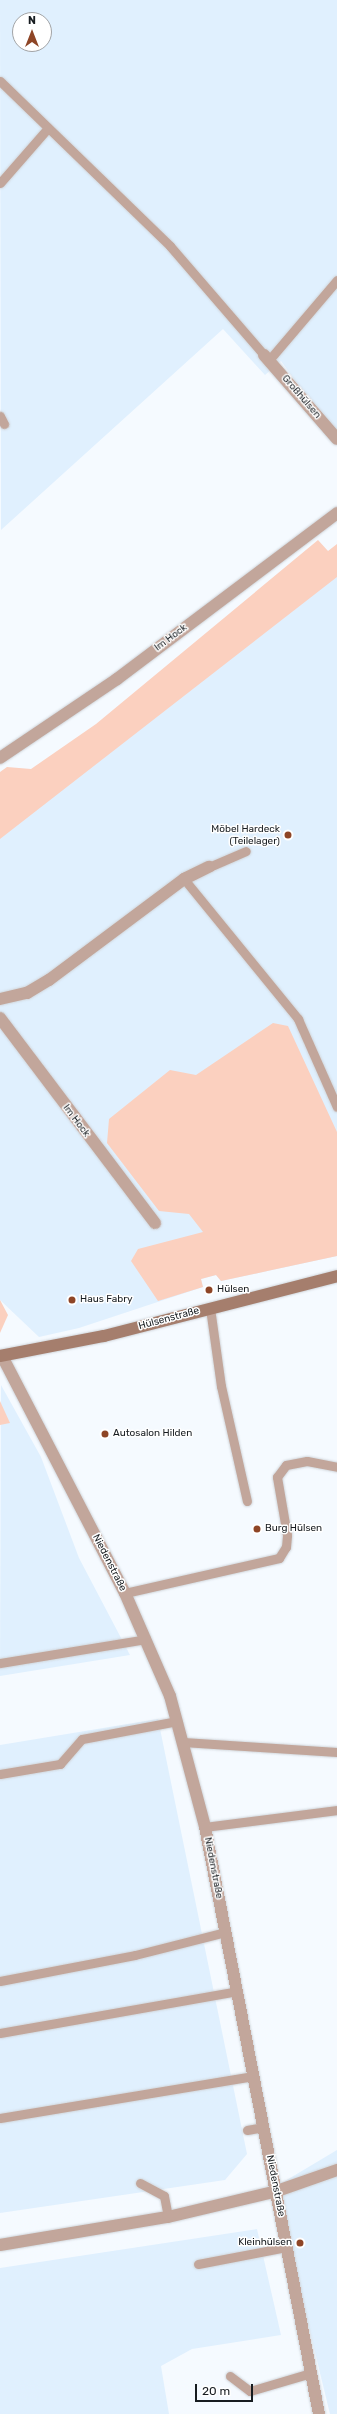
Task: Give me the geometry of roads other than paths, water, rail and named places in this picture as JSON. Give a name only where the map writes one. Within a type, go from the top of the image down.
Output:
[{"type":"main road","name":"Hülsenstraße","points":[[1,1356],[83,1341],[337,1276]]},
{"type":"street","name":"Großhülsen","points":[[266,358],[337,439]]},
{"type":"street","name":"Im Hock","points":[[0,758],[117,679],[337,512]]},
{"type":"street","points":[[0,999],[27,993],[50,980],[184,879],[209,867]]},
{"type":"street","name":"Im Hock","points":[[0,1018],[155,1223]]},
{"type":"street","name":"Niedenstraße","points":[[1,1356],[125,1593],[146,1639],[177,1721],[205,1827],[277,2191],[319,2414]]},
{"type":"street","points":[[0,2245],[168,2217],[277,2191],[337,2170]]},
{"type":"lane","points":[[0,81],[170,246],[266,358],[337,280]]},
{"type":"lane","points":[[0,183],[48,128]]},
{"type":"lane","points":[[209,867],[246,851]]},
{"type":"lane","points":[[184,879],[298,1020],[337,1107]]},
{"type":"lane","points":[[210,1308],[221,1386],[247,1501]]},
{"type":"lane","points":[[125,1593],[279,1558],[286,1546],[287,1535],[277,1478],[286,1465],[307,1461],[337,1467]]},
{"type":"lane","points":[[0,1664],[146,1639]]},
{"type":"lane","points":[[0,1774],[60,1764],[82,1739],[177,1721]]},
{"type":"lane","points":[[183,1742],[337,1752]]},
{"type":"lane","points":[[205,1827],[337,1810]]},
{"type":"lane","points":[[0,1981],[135,1955],[225,1932]]},
{"type":"lane","points":[[0,2033],[237,1991]]},
{"type":"lane","points":[[0,2118],[254,2076]]},
{"type":"lane","points":[[246,2130],[264,2127]]},
{"type":"lane","points":[[140,2183],[164,2196],[168,2217]]},
{"type":"lane","points":[[198,2264],[287,2247]]},
{"type":"lane","points":[[230,2376],[250,2391],[311,2373]]},
{"type":"place","name":"Möbel Hardeck (Teilelager)","points":[[288,835]]},
{"type":"place","name":"Hülsen","points":[[209,1290]]},
{"type":"place","name":"Haus Fabry","points":[[72,1300]]},
{"type":"place","name":"Autosalon Hilden","points":[[105,1434]]},
{"type":"place","name":"Burg Hülsen","points":[[257,1529]]},
{"type":"place","name":"Kleinhülsen","points":[[300,2243]]}]
